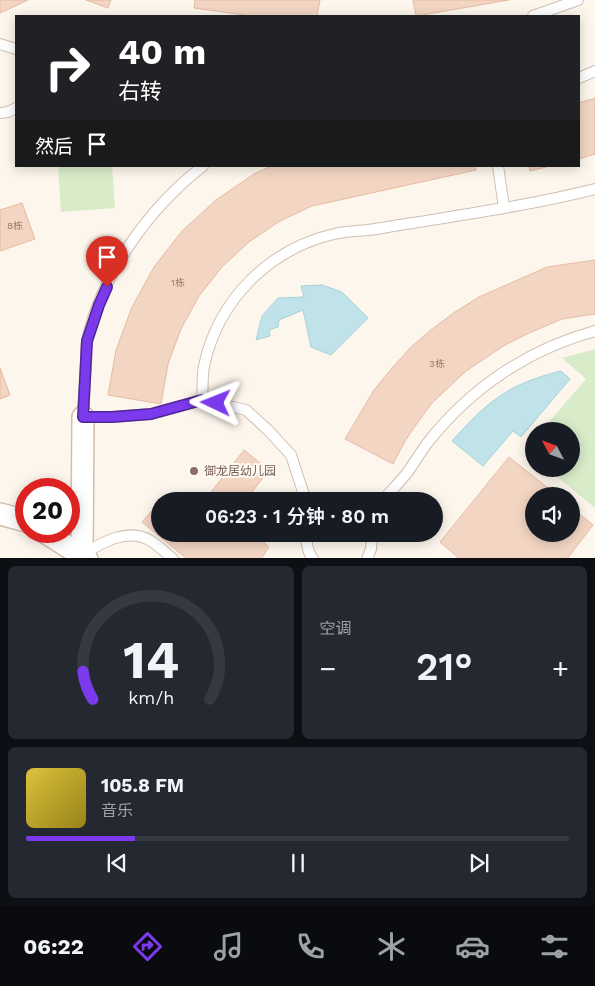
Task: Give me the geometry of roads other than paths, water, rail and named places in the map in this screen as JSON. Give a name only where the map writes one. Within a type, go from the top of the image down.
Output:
[{"type":"street","points":[[83,417],[85,557]]},
{"type":"street","points":[[0,514],[15,518]]},
{"type":"street","points":[[62,543],[85,557]]},
{"type":"lane","points":[[536,15],[578,0]]},
{"type":"lane","points":[[0,44],[15,49]]},
{"type":"lane","points":[[580,78],[595,71]]},
{"type":"lane","points":[[0,113],[15,108]]},
{"type":"lane","points":[[202,167],[159,206],[135,237],[115,270],[99,305],[87,341],[83,417],[151,414],[202,400],[246,410],[291,455],[303,492]]},
{"type":"lane","points":[[498,167],[504,208]]},
{"type":"lane","points":[[202,400],[204,367],[217,328],[229,306],[249,280],[274,259],[304,243],[335,233],[368,230],[554,200],[595,190]]},
{"type":"lane","points":[[390,492],[452,414],[479,389],[509,368],[542,350],[576,336],[595,331]]},
{"type":"lane","points":[[85,557],[101,542],[123,536],[140,536],[151,541],[173,558]]},
{"type":"lane","points":[[306,542],[309,554],[313,558]]},
{"type":"lane","points":[[367,558],[371,542]]},
{"type":"water","points":[[322,285],[342,292],[368,318],[331,355],[311,347],[303,310],[279,320],[278,327],[269,330],[270,336],[256,340],[262,316],[278,298],[304,297],[301,286]]},
{"type":"water","points":[[561,371],[570,379],[534,422],[525,422],[525,432],[521,437],[513,431],[483,466],[452,441],[477,415],[500,396],[513,388]]},
{"type":"place","name":"御龙居幼儿园","points":[[194,471]]}]
